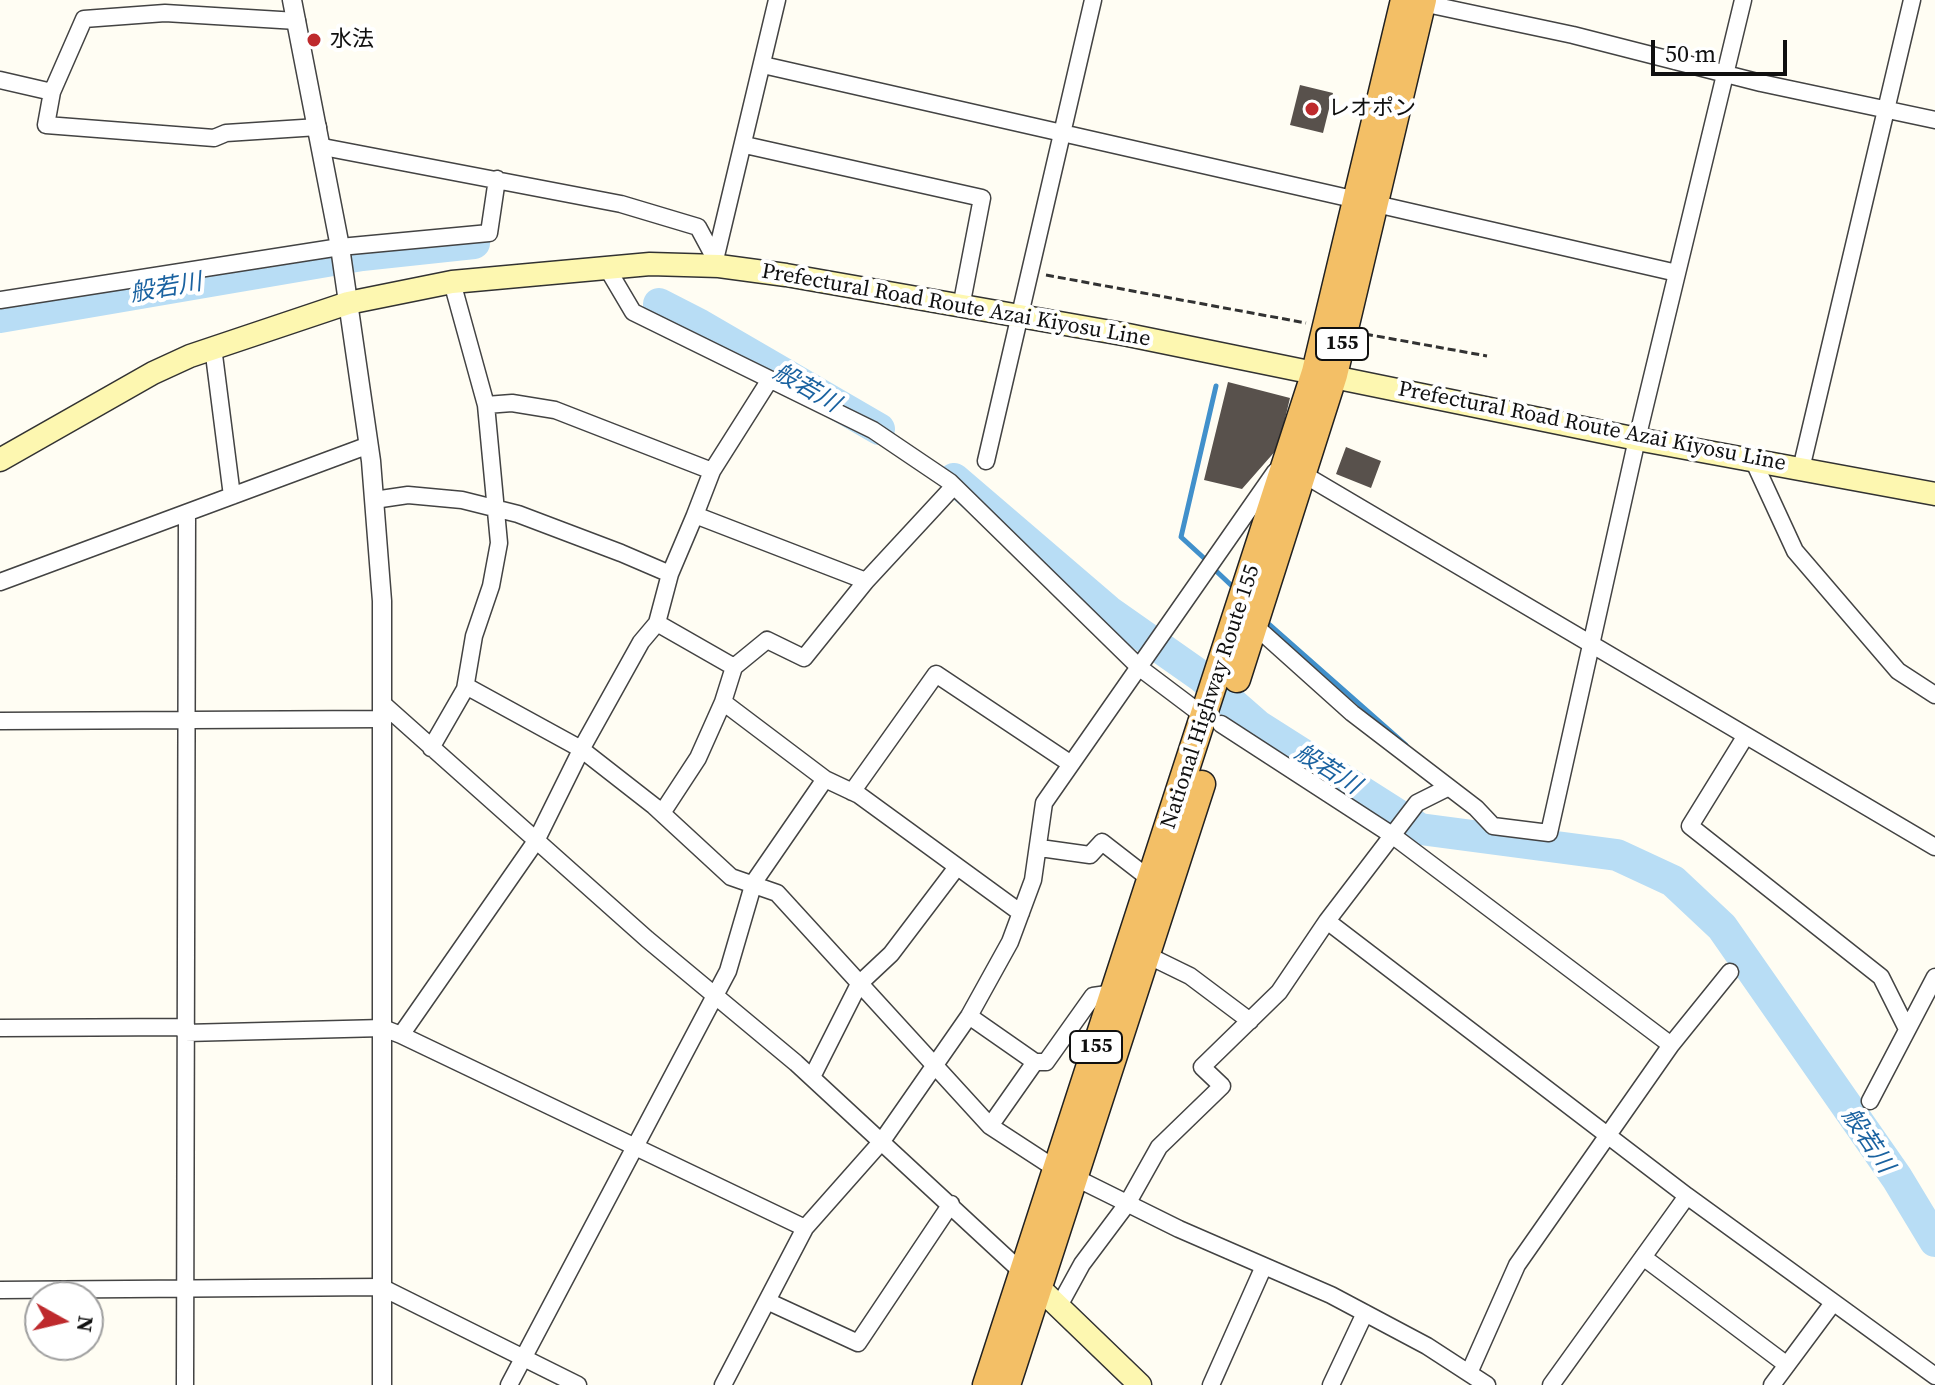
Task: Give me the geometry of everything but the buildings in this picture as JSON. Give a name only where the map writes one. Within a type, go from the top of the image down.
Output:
[{"type":"highway","name":"National Highway Route 155","points":[[1065,1173],[1147,955],[1214,718],[1325,374],[1417,1]]},
{"type":"highway","name":"National Highway Route 155","points":[[1228,676],[1255,626],[1294,471]]},
{"type":"highway","name":"National Highway Route 155","points":[[1007,1385],[1031,1280],[1065,1173],[1114,993],[1151,880],[1214,718]]},
{"type":"highway","name":"National Highway Route 155","points":[[986,1385],[1031,1280]]},
{"type":"main road","name":"Prefectural Road Route Azai Kiyosu Line","points":[[0,460],[153,373],[213,347],[348,303],[452,282],[650,264],[717,263],[1325,374],[1637,439],[1935,494]]},
{"type":"main road","points":[[1031,1280],[1140,1385]]},
{"type":"street","points":[[292,0],[323,147],[345,280],[369,445],[382,601],[382,1385]]},
{"type":"street","points":[[717,263],[777,0]]},
{"type":"street","points":[[986,461],[1093,0]]},
{"type":"street","points":[[1255,626],[1352,713],[1476,808],[1493,826],[1549,833],[1637,439],[1743,0]]},
{"type":"street","points":[[1801,469],[1912,0]]},
{"type":"street","points":[[1417,1],[1935,120]]},
{"type":"street","points":[[297,21],[165,13],[84,19],[52,92],[46,125],[214,138],[226,133],[318,127]]},
{"type":"street","points":[[763,65],[1677,273]]},
{"type":"street","points":[[0,80],[52,92]]},
{"type":"street","points":[[745,145],[982,198],[961,307]]},
{"type":"street","points":[[323,147],[621,204],[698,227],[717,263]]},
{"type":"street","points":[[0,300],[340,247],[489,233],[497,179]]},
{"type":"street","points":[[607,268],[633,312],[873,430],[954,486],[1142,665],[1214,718],[1394,832],[1671,1045]]},
{"type":"street","points":[[431,748],[466,686],[474,636],[491,586],[499,543],[486,405],[452,282]]},
{"type":"street","points":[[213,347],[232,496]]},
{"type":"street","points":[[401,1035],[536,841],[581,749],[641,642],[657,623],[670,574],[712,471],[769,381]]},
{"type":"street","points":[[486,405],[512,403],[555,410],[712,471]]},
{"type":"street","points":[[0,582],[369,445]]},
{"type":"street","points":[[1753,460],[1795,551],[1898,671],[1935,695]]},
{"type":"street","points":[[723,1385],[805,1228],[882,1141],[969,1016],[1010,942],[1040,848],[1044,803],[1277,469],[1294,471],[1745,737],[1933,843]]},
{"type":"street","points":[[662,813],[698,758],[723,702],[734,667],[767,640],[804,658],[866,581],[954,486]]},
{"type":"street","points":[[374,500],[408,495],[462,500],[498,509],[607,547],[670,574]]},
{"type":"street","points":[[185,1385],[187,513]]},
{"type":"street","points":[[695,515],[866,581]]},
{"type":"street","points":[[657,623],[734,667]]},
{"type":"street","points":[[852,792],[936,674],[1071,764]]},
{"type":"street","points":[[466,686],[581,749],[662,813],[731,877],[754,882],[777,893],[990,1126],[1065,1173],[1127,1204],[1365,1313],[1427,1346],[1487,1385]]},
{"type":"street","points":[[723,702],[825,779],[852,792],[1021,913]]},
{"type":"street","points":[[0,721],[382,711],[431,748],[812,1077],[1031,1280]]},
{"type":"street","points":[[1745,737],[1690,826],[1881,977],[1907,1029]]},
{"type":"street","points":[[509,1385],[632,1146],[716,996],[728,971],[754,882],[825,779]]},
{"type":"street","points":[[1059,1306],[1082,1264],[1127,1204],[1159,1147],[1222,1086],[1202,1067],[1279,992],[1327,921],[1409,812],[1417,803],[1447,788]]},
{"type":"street","points":[[1040,848],[1090,855],[1102,842],[1151,880]]},
{"type":"street","points":[[812,1077],[859,984],[891,954],[957,867]]},
{"type":"street","points":[[1327,921],[1687,1196],[1935,1376]]},
{"type":"street","points":[[1147,955],[1190,976],[1250,1021]]},
{"type":"street","points":[[1469,1373],[1517,1265],[1671,1045],[1730,972]]},
{"type":"street","points":[[1870,1101],[1935,977]]},
{"type":"street","points":[[969,1016],[1035,1062],[1046,1062],[1093,996],[1114,993]]},
{"type":"street","points":[[0,1028],[383,1028],[805,1228]]},
{"type":"street","points":[[990,1126],[1035,1062]]},
{"type":"street","points":[[1551,1385],[1687,1196]]},
{"type":"street","points":[[767,1301],[858,1343],[951,1204]]},
{"type":"street","points":[[1643,1257],[1787,1365]]},
{"type":"street","points":[[1211,1385],[1264,1266]]},
{"type":"street","points":[[0,1290],[381,1287],[578,1385]]},
{"type":"street","points":[[1772,1385],[1833,1303]]},
{"type":"street","points":[[1331,1385],[1365,1313]]},
{"type":"path","points":[[1030,272],[1487,356]]},
{"type":"waterway","name":"般若川","points":[[0,317],[362,255],[474,243]]},
{"type":"waterway","name":"般若川","points":[[659,304],[879,429]]},
{"type":"waterway","points":[[1205,559],[1181,537],[1216,386]]},
{"type":"waterway","name":"般若川","points":[[954,479],[1108,611],[1202,677],[1258,726],[1420,829],[1617,855],[1673,881],[1722,927],[1897,1178],[1935,1241]]},
{"type":"waterway","points":[[1214,569],[1232,586]]},
{"type":"waterway","points":[[1270,625],[1406,745]]},
{"type":"place","name":"水法","points":[[314,40]]},
{"type":"place","name":"レオポン","points":[[1312,109]]}]
